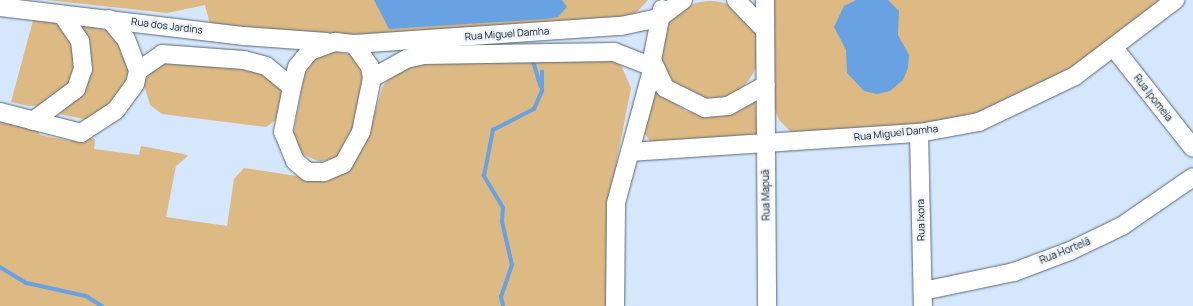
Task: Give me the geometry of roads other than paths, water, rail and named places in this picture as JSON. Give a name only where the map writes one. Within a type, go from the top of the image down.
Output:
[{"type":"street","points":[[615,306],[616,203],[653,67],[661,9],[684,0]]},
{"type":"street","points":[[736,0],[765,30]]},
{"type":"street","points":[[765,0],[765,30]]},
{"type":"street","name":"Rua Miguel Damha","points":[[630,152],[919,133],[979,122],[1027,101],[1075,76],[1114,48],[1175,0]]},
{"type":"street","name":"Rua dos Jardins","points":[[0,7],[171,26],[244,36],[335,42]]},
{"type":"street","name":"Rua Miguel Damha","points":[[354,44],[621,26],[661,9]]},
{"type":"street","points":[[33,121],[76,89],[83,69],[80,41],[62,14]]},
{"type":"street","points":[[0,112],[81,133],[116,110],[135,84],[138,71],[126,39],[109,19]]},
{"type":"street","points":[[171,26],[164,40],[172,54]]},
{"type":"street","name":"Rua Mapuã","points":[[765,30],[765,144],[768,306]]},
{"type":"street","points":[[244,36],[249,48],[244,60]]},
{"type":"street","points":[[335,42],[354,44],[370,67],[372,78],[355,149],[343,164],[324,172],[308,172],[296,161],[285,143],[283,132],[297,67],[310,51],[335,42]]},
{"type":"street","name":"Rua Ipomeia","points":[[1114,48],[1193,148]]},
{"type":"street","name":"Rua Miguel Damha","points":[[372,78],[406,59],[424,55],[614,52],[653,67]]},
{"type":"street","points":[[138,71],[149,61],[172,54],[244,60],[266,66],[292,87]]},
{"type":"street","points":[[653,67],[665,88],[705,108],[728,106],[766,85]]},
{"type":"street","name":"Rua Ixora","points":[[919,133],[923,298]]},
{"type":"street","name":"Rua Hortelã","points":[[923,298],[1014,272],[1070,250],[1122,226],[1193,177]]},
{"type":"water","points":[[374,0],[562,0],[567,7],[558,17],[546,19],[389,29]]},
{"type":"water","points":[[856,0],[888,0],[899,11],[898,35],[909,55],[908,68],[903,80],[890,91],[877,94],[864,91],[847,73],[846,50],[834,27],[844,6]]},
{"type":"waterway","points":[[533,60],[541,86]]},
{"type":"waterway","points":[[503,306],[501,297],[512,265],[502,222],[503,208],[484,176],[493,130],[534,109],[542,91],[542,72]]},
{"type":"waterway","points":[[0,267],[27,283],[86,296],[102,306]]}]
